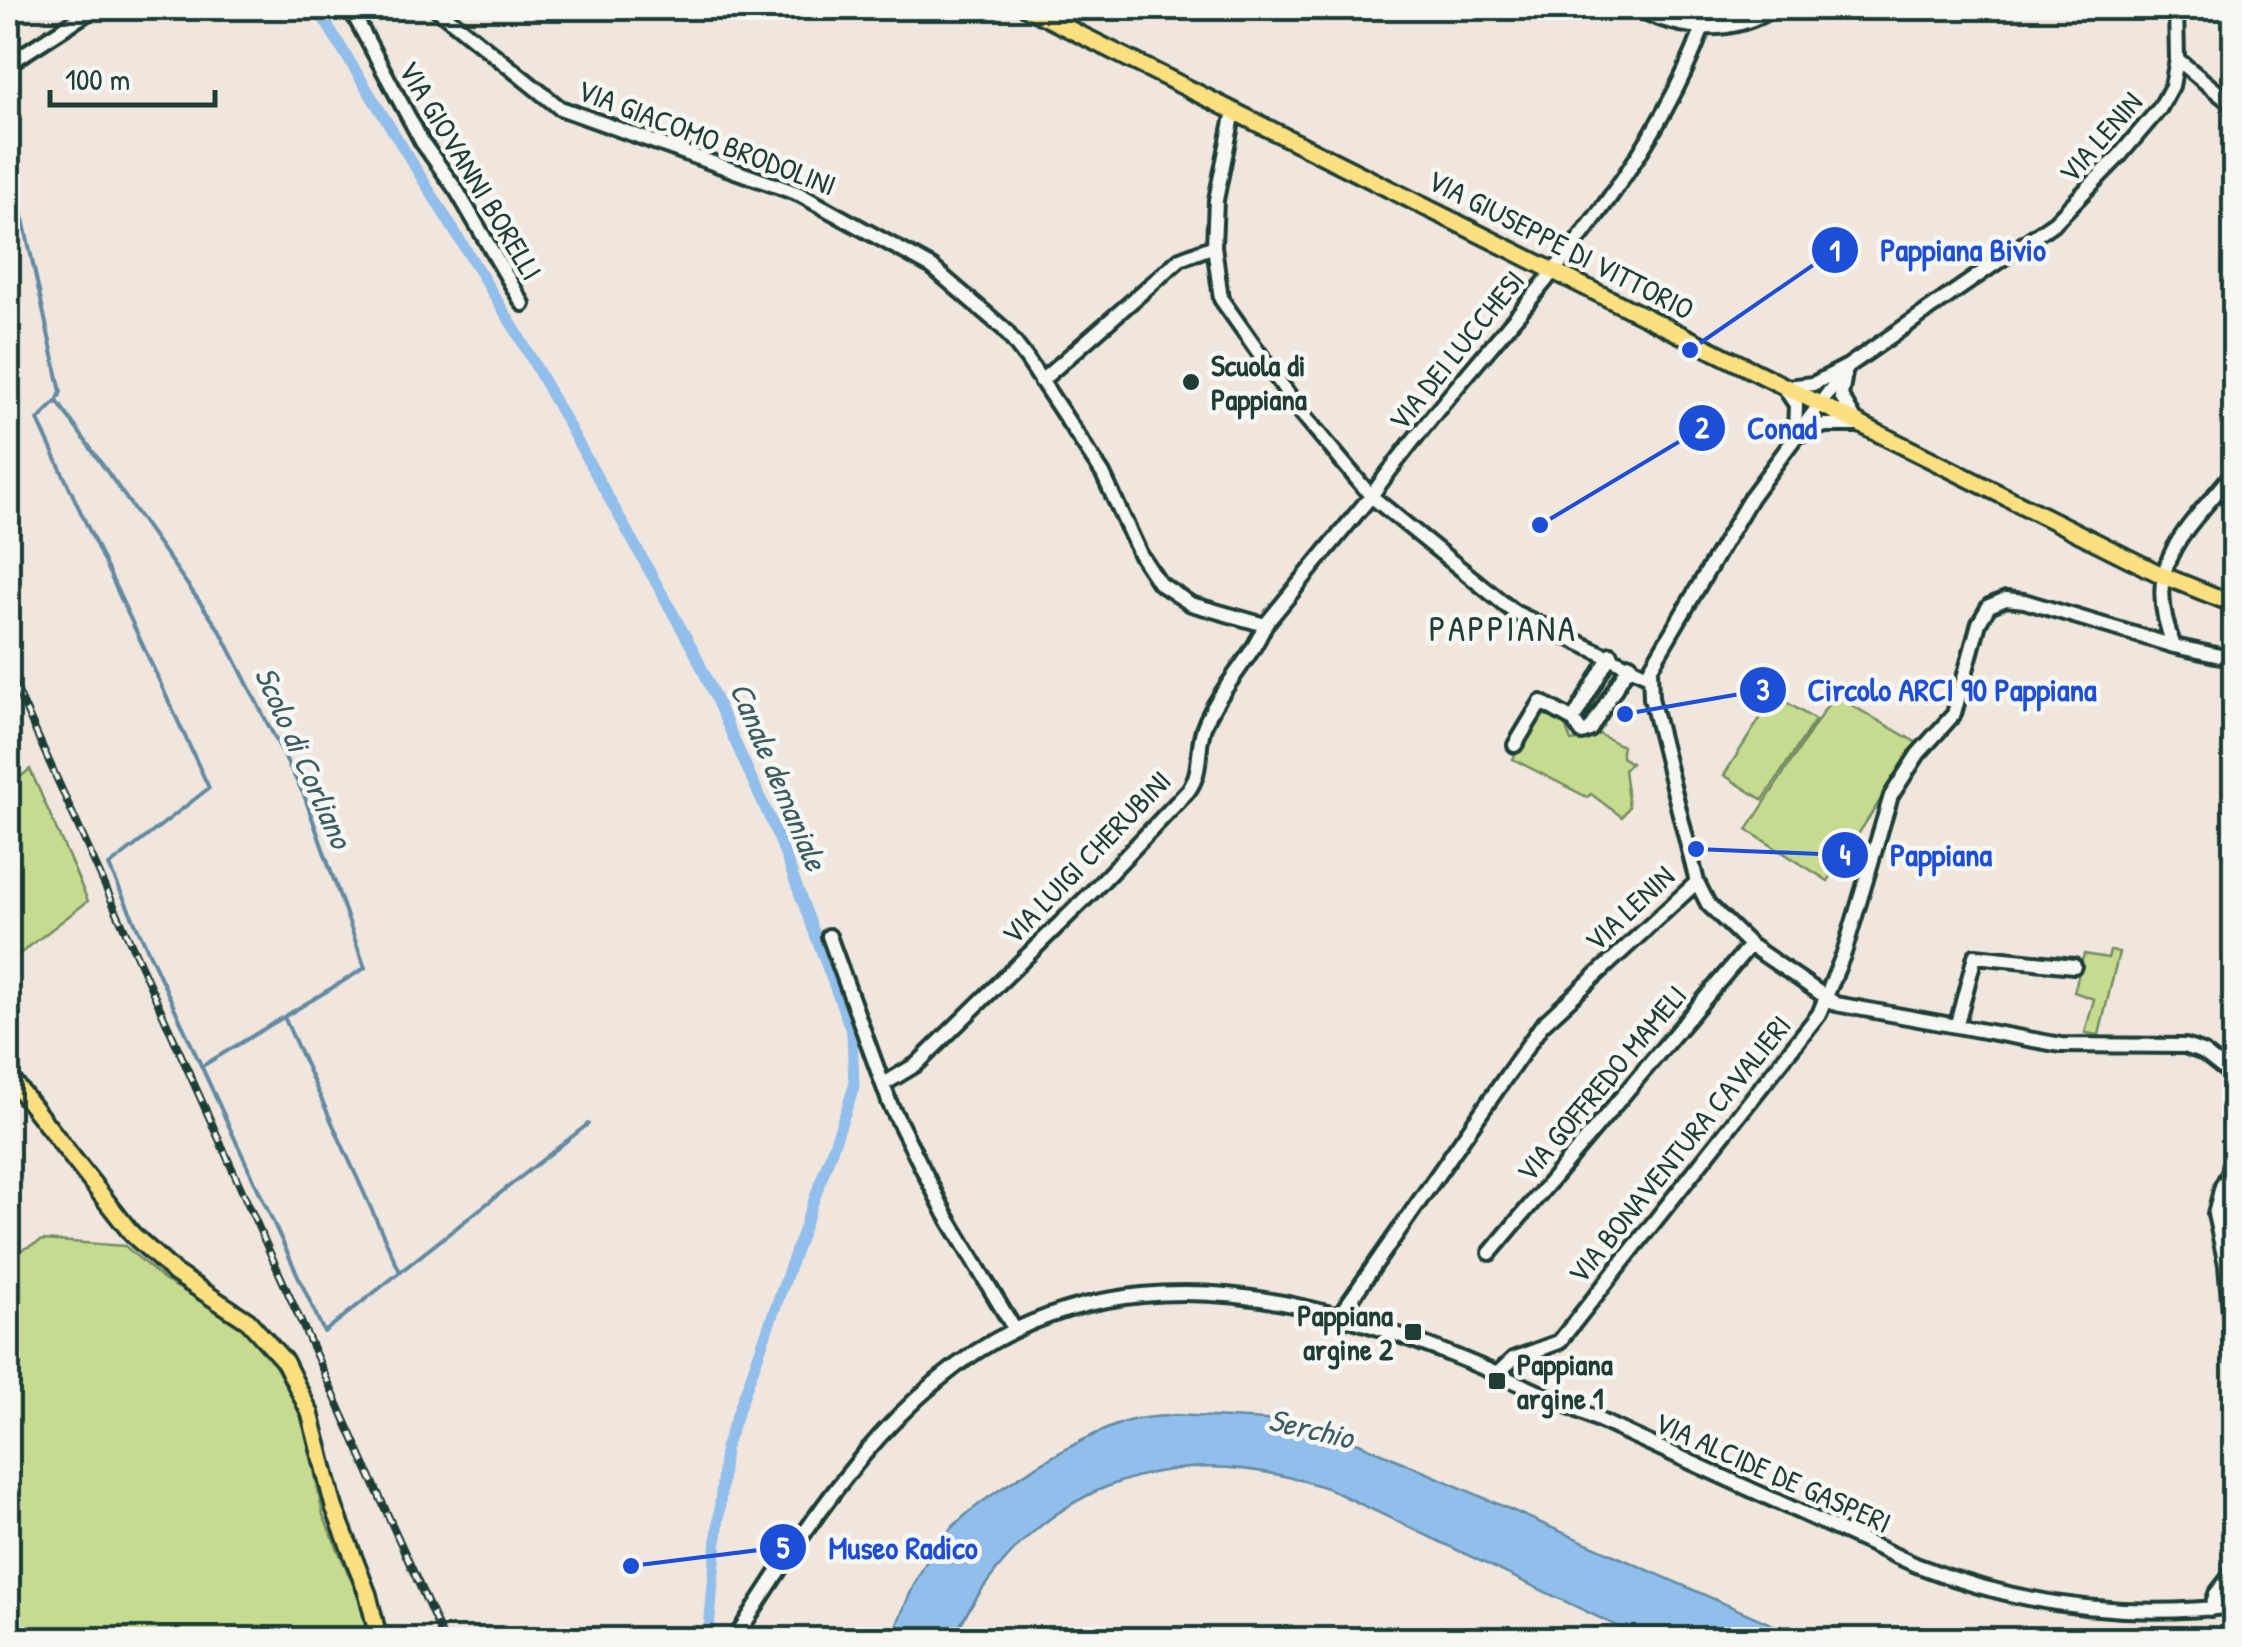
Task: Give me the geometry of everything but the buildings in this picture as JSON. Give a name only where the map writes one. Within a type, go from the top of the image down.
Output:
[{"type":"main road","name":"VIA GIUSEPPE DI VITTORIO","points":[[1026,8],[2164,576],[2234,604]]},
{"type":"main road","points":[[8,1075],[132,1234],[175,1273],[248,1321],[284,1362],[310,1413],[334,1508],[368,1595],[378,1640]]},
{"type":"street","points":[[8,64],[95,8]]},
{"type":"street","name":"VIA GIOVANNI BORELLI","points":[[350,8],[422,142],[457,190],[523,304]]},
{"type":"street","name":"VIA GIACOMO BRODOLINI","points":[[436,8],[560,108],[799,194],[917,256],[1004,329],[1103,474],[1140,554],[1159,583],[1191,604],[1265,625]]},
{"type":"street","points":[[1633,8],[1702,30],[1749,20],[1774,8]]},
{"type":"street","points":[[2163,8],[2175,12]]},
{"type":"street","name":"VIA LENIN","points":[[1784,387],[1813,384],[1848,366],[2068,211],[2160,108],[2172,86],[2177,59],[2175,12]]},
{"type":"street","name":"VIA DEI LUCCHESI","points":[[1371,496],[1552,271],[1636,154],[1702,30]]},
{"type":"street","points":[[2177,59],[2234,106]]},
{"type":"street","points":[[1234,111],[1219,172],[1214,246],[1221,298],[1232,320],[1371,496],[1514,612],[1611,654],[1649,676]]},
{"type":"street","points":[[1041,381],[1180,259],[1214,246]]},
{"type":"street","points":[[1848,366],[1841,396],[1858,425]]},
{"type":"street","name":"VIA LENIN","points":[[1340,1315],[1542,1025],[1696,882],[1649,676],[1705,570],[1793,438],[1848,366]]},
{"type":"street","points":[[1784,387],[1798,413],[1793,438]]},
{"type":"street","points":[[1793,438],[1825,425],[1858,425]]},
{"type":"street","points":[[2174,646],[2165,616],[2164,576],[2173,542],[2234,471]]},
{"type":"street","points":[[1265,625],[1371,496]]},
{"type":"street","name":"VIA BONAVENTURA CAVALIERI","points":[[1499,1372],[1514,1359],[1560,1342],[1805,1034],[1844,953],[1891,796],[1918,754],[1954,714],[1989,606],[2006,599],[2024,602],[2174,646],[2234,659]]},
{"type":"street","name":"VIA LUIGI CHERUBINI","points":[[884,1084],[916,1064],[1092,892],[1188,791],[1198,773],[1204,724],[1254,650],[1265,625]]},
{"type":"street","points":[[1572,720],[1611,654]]},
{"type":"street","points":[[1514,745],[1541,702],[1572,720],[1582,733],[1590,730],[1630,664]]},
{"type":"street","points":[[1696,882],[1708,904],[1750,945],[1824,1000],[1850,1008],[2061,1045],[2185,1046],[2204,1053],[2234,1077]]},
{"type":"street","points":[[830,936],[884,1084],[946,1215],[1015,1330]]},
{"type":"street","name":"VIA GOFFREDO MAMELI","points":[[1490,1253],[1750,945]]},
{"type":"street","points":[[1958,1024],[1975,956],[2074,966]]},
{"type":"street","points":[[2234,1164],[2222,1186],[2216,1214],[2226,1265],[2234,1359]]},
{"type":"street","name":"VIA ALCIDE DE GASPERI","points":[[734,1640],[880,1438],[920,1398],[1015,1330],[1088,1306],[1169,1295],[1239,1298],[1340,1315],[1499,1372],[1953,1579],[2030,1600],[2078,1607],[2234,1606]]},
{"type":"street","points":[[2211,1609],[2216,1594],[2234,1572]]},
{"type":"green space","points":[[1775,695],[1815,720],[1763,800],[1724,775]]},
{"type":"green space","points":[[1834,695],[1917,743],[1828,881],[1747,830]]},
{"type":"green space","points":[[1542,708],[1563,720],[1571,741],[1586,740],[1593,731],[1622,746],[1622,757],[1631,763],[1624,770],[1629,807],[1622,817],[1591,794],[1587,797],[1513,759]]},
{"type":"green space","points":[[30,769],[88,901],[8,963],[8,787]]},
{"type":"green space","points":[[2110,951],[2119,952],[2099,1035],[2085,1033],[2094,999],[2074,992],[2084,954],[2108,958]]},
{"type":"green space","points":[[43,1240],[125,1246],[164,1280],[228,1316],[264,1347],[303,1415],[323,1515],[359,1598],[368,1639],[8,1639],[8,1256]]},
{"type":"water","name":"Serchio","points":[[1175,1415],[1266,1420],[1359,1443],[1805,1639],[1644,1639],[1327,1488],[1268,1473],[1211,1467],[1158,1472],[1108,1486],[1062,1510],[1021,1544],[984,1587],[953,1639],[891,1639],[935,1547],[979,1504],[1030,1470],[1108,1428]]},
{"type":"waterway","name":"Canale demaniale","points":[[317,8],[516,331],[695,653],[779,839],[852,1033],[854,1086],[725,1448],[708,1640]]},
{"type":"waterway","name":"Scolo di Corliano","points":[[8,150],[61,392],[57,401]]},
{"type":"waterway","points":[[57,401],[38,420],[209,788],[109,866],[324,1332],[588,1124]]},
{"type":"waterway","name":"Scolo di Corliano","points":[[57,401],[221,632],[304,795],[365,968],[204,1065]]},
{"type":"waterway","name":"Scolo di Corliano","points":[[284,1017],[400,1272]]},
{"type":"railway","points":[[8,670],[444,1640]]},
{"type":"place","name":"Pappiana Bivio","points":[[1690,350]]},
{"type":"place","name":"Scuola di Pappiana","points":[[1191,382]]},
{"type":"place","name":"Conad","points":[[1540,525]]},
{"type":"place","name":"Circolo ARCI 90 Pappiana","points":[[1625,714]]},
{"type":"place","name":"Pappiana","points":[[1696,849]]},
{"type":"place","name":"Pappiana argine 2","points":[[1413,1332]]},
{"type":"place","name":"Pappiana argine 1","points":[[1497,1381]]},
{"type":"place","name":"Museo Radico","points":[[631,1566]]},
{"type":"district","name":"PAPPIANA","points":[[1503,628]]}]
